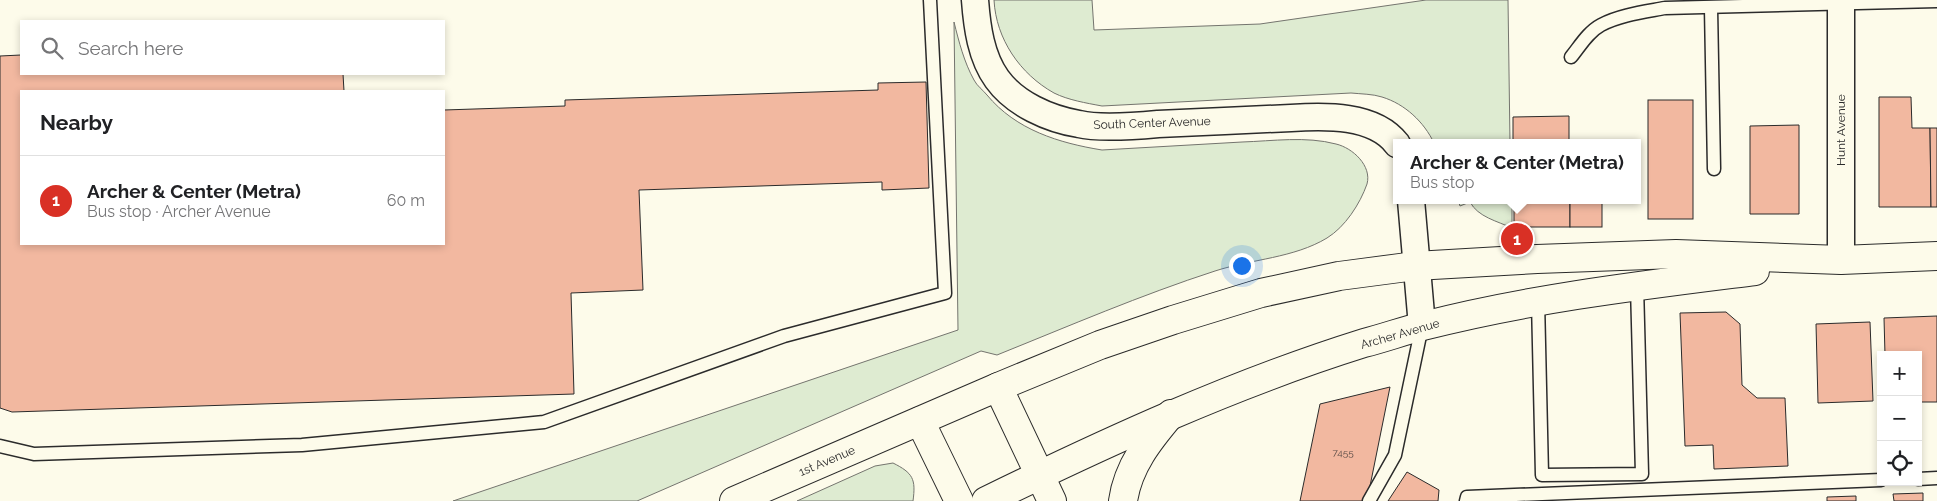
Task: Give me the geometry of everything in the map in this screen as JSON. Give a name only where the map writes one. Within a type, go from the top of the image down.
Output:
[{"type":"main road","name":"Archer Avenue","points":[[998,387],[1100,345],[1173,320],[1261,293],[1339,276],[1415,266],[1676,254],[1841,260],[1937,256]]},
{"type":"main road","name":"Archer Avenue","points":[[986,501],[1171,414],[1306,362],[1422,326],[1538,301],[1637,286],[1841,260]]},
{"type":"main road","name":"1st Avenue","points":[[734,501],[998,387]]},
{"type":"main road","points":[[998,387],[1052,501]]},
{"type":"main road","points":[[1123,501],[1132,469],[1146,444],[1171,414]]},
{"type":"main road","points":[[920,420],[959,501]]},
{"type":"street","name":"South Center Avenue","points":[[975,0],[977,20],[984,51],[997,79],[1014,97],[1044,114],[1080,125],[1114,126],[1315,117],[1350,119],[1378,128],[1393,141]]},
{"type":"street","name":"Hunt Avenue","points":[[1841,2],[1841,260]]},
{"type":"street","points":[[1411,204],[1415,266],[1422,326]]},
{"type":"lane","points":[[0,446],[34,454],[302,444],[544,422],[784,336],[945,293],[930,0]]},
{"type":"lane","points":[[1571,57],[1587,36],[1600,26],[1632,14],[1665,8],[1711,8],[1841,2],[1937,2]]},
{"type":"lane","points":[[1711,8],[1714,169]]},
{"type":"lane","points":[[1538,301],[1542,475],[1642,474],[1637,286]]},
{"type":"lane","points":[[1369,501],[1395,455],[1422,326]]},
{"type":"lane","points":[[1922,479],[1937,478]]},
{"type":"lane","points":[[1466,501],[1467,497],[1877,480]]},
{"type":"green space","points":[[994,0],[1092,0],[1094,30],[1260,24],[1426,0],[1508,0],[1510,139],[1432,139],[1419,121],[1406,109],[1390,100],[1367,94],[1351,93],[1102,106],[1071,99],[1054,93],[1021,66],[1005,42],[996,14]]},
{"type":"green space","points":[[954,22],[970,73],[977,84],[1011,117],[1039,133],[1054,139],[1102,150],[1289,140],[1325,142],[1349,149],[1364,164],[1368,177],[1364,192],[1356,207],[1340,228],[1314,245],[1287,254],[1229,267],[1187,280],[997,355],[981,351],[637,501],[453,501],[958,330]]},
{"type":"green space","points":[[1471,204],[1512,204],[1512,228],[1494,221]]},
{"type":"green space","points":[[893,463],[905,470],[912,478],[914,487],[913,501],[797,501],[875,466]]},
{"type":"building","points":[[20,55],[20,75],[343,75],[344,90],[20,90],[20,245],[445,245],[445,110],[565,106],[565,100],[878,90],[878,83],[926,82],[929,188],[882,190],[882,182],[639,190],[643,290],[571,293],[574,394],[12,412],[0,408],[0,56]]},
{"type":"building","points":[[1879,97],[1911,97],[1912,128],[1930,128],[1931,207],[1879,207]]},
{"type":"building","points":[[1648,100],[1693,100],[1693,219],[1648,219]]},
{"type":"building","points":[[1569,116],[1569,139],[1513,139],[1513,117]]},
{"type":"building","points":[[1799,125],[1799,214],[1750,214],[1750,126]]},
{"type":"building","points":[[1930,128],[1937,128],[1937,207],[1931,207]]},
{"type":"building","points":[[1514,204],[1570,204],[1570,227],[1514,227]]},
{"type":"building","points":[[1570,204],[1602,204],[1602,227],[1570,227]]},
{"type":"building","points":[[1726,312],[1740,324],[1742,385],[1757,398],[1785,398],[1788,466],[1714,469],[1713,445],[1685,446],[1680,313]]},
{"type":"building","points":[[1937,316],[1937,402],[1922,402],[1922,351],[1885,351],[1884,318]]},
{"type":"building","points":[[1870,322],[1873,401],[1818,403],[1816,324]]},
{"type":"building","points":[[1390,387],[1367,501],[1300,501],[1320,404]]},
{"type":"building","points":[[1407,472],[1439,490],[1438,501],[1388,501]]},
{"type":"building","points":[[1923,493],[1923,501],[1894,501],[1893,494]]},
{"type":"building","points":[[1856,496],[1856,501],[1827,501],[1827,497]]},
{"type":"place","name":"Archer & Center (Metra)","points":[[1517,239]]}]
